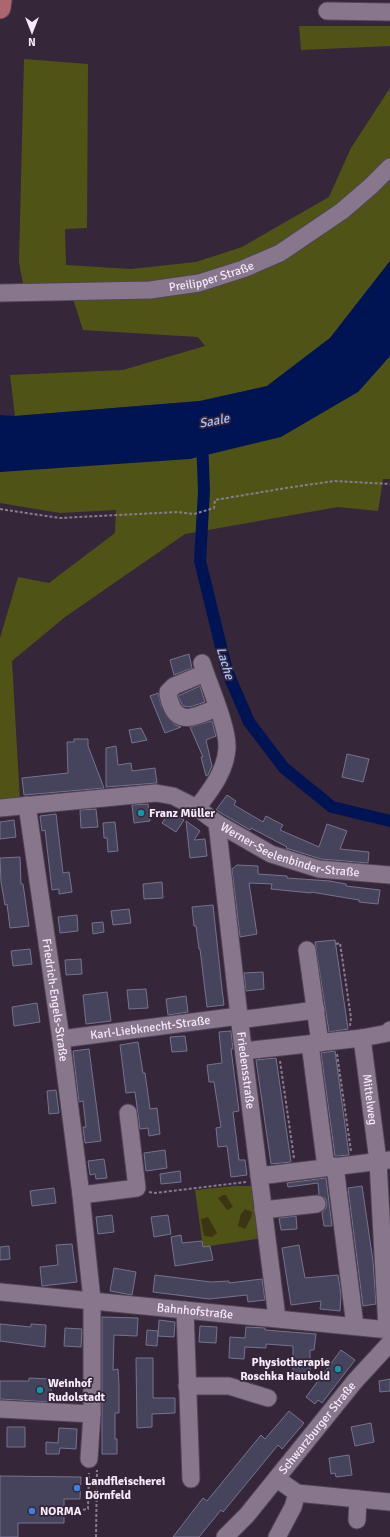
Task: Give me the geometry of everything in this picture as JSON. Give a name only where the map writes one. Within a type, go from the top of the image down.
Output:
[{"type":"main road","points":[[0,8],[1,0]]},
{"type":"street","points":[[327,11],[390,12]]},
{"type":"street","name":"Preilipper Straße","points":[[0,294],[150,290],[199,282],[243,269],[280,253],[342,211],[390,167]]},
{"type":"street","points":[[197,808],[211,790],[219,776],[227,750],[225,730],[203,668],[174,686],[168,692],[168,698],[175,714],[184,718],[192,717],[217,708]]},
{"type":"street","name":"Werner-Seelenbinder-Straße","points":[[0,808],[156,793],[173,796],[197,808],[217,822],[271,854],[319,869],[390,875]]},
{"type":"street","name":"Friedrich-Engels-Straße","points":[[27,805],[62,1039],[92,1300],[92,1414],[89,1459]]},
{"type":"street","name":"Friedensstraße","points":[[217,822],[239,1016],[277,1318]]},
{"type":"street","points":[[307,950],[316,1010],[335,1041],[330,1167],[355,1326]]},
{"type":"street","name":"Karl-Liebknecht-Straße","points":[[62,1039],[239,1016],[246,1019],[316,1010]]},
{"type":"street","points":[[244,1051],[389,1035]]},
{"type":"street","name":"Mittelweg","points":[[335,1041],[384,1161],[389,1334]]},
{"type":"street","points":[[81,1195],[137,1188],[128,1113]]},
{"type":"street","points":[[259,1178],[296,1171],[384,1161]]},
{"type":"street","points":[[263,1210],[317,1204]]},
{"type":"street","name":"Bahnhofstraße","points":[[0,1292],[355,1326],[389,1334]]},
{"type":"street","points":[[185,1310],[191,1479]]},
{"type":"street","name":"Schwarzburger Straße","points":[[225,1537],[277,1479],[389,1334]]},
{"type":"street","points":[[187,1386],[229,1386],[268,1398]]},
{"type":"street","points":[[0,1409],[92,1414]]},
{"type":"street","points":[[277,1479],[297,1493],[390,1502]]},
{"type":"street","points":[[276,1537],[293,1507],[297,1493]]},
{"type":"street","points":[[357,1520],[358,1499]]},
{"type":"street","name":"Schwarzburger Straße","points":[[235,1537],[246,1515]]},
{"type":"path","points":[[0,509],[60,518],[178,512],[194,514],[214,508],[215,500],[286,488],[334,481],[390,484]]},
{"type":"path","points":[[336,944],[340,943],[351,1018],[335,1041],[353,1164]]},
{"type":"path","points":[[278,1047],[296,1171]]},
{"type":"path","points":[[137,1188],[155,1193],[259,1178]]},
{"type":"path","points":[[73,1511],[88,1509],[89,1459]]},
{"type":"path","points":[[89,1459],[97,1466],[96,1537]]},
{"type":"green space","points":[[299,26],[390,26],[390,46],[301,50]]},
{"type":"green space","points":[[24,59],[88,64],[87,228],[65,229],[66,265],[131,269],[196,262],[242,247],[329,197],[351,148],[390,88],[390,261],[330,338],[267,386],[200,401],[15,416],[10,375],[123,370],[205,346],[198,337],[83,330],[69,286],[23,284],[19,262]]},
{"type":"green space","points":[[390,356],[390,479],[383,479],[378,511],[338,507],[185,534],[65,617],[12,661],[20,801],[0,805],[0,638],[18,577],[49,583],[115,533],[116,510],[60,513],[0,503],[0,472],[358,392]]},
{"type":"green space","points":[[234,1186],[253,1186],[262,1238],[203,1247],[195,1190]]},
{"type":"sand","points":[[226,1195],[233,1207],[227,1210],[218,1198]]},
{"type":"sand","points":[[245,1209],[252,1212],[251,1218],[245,1229],[238,1226],[241,1214]]},
{"type":"sand","points":[[208,1217],[217,1233],[212,1237],[204,1236],[201,1219]]},
{"type":"water","name":"Saale","points":[[390,261],[390,356],[358,392],[281,437],[190,459],[0,472],[0,415],[15,416],[200,401],[267,386],[330,338]]},
{"type":"building","points":[[189,654],[192,668],[174,675],[170,660]]},
{"type":"building","points":[[200,686],[205,702],[190,707],[183,706],[178,696]]},
{"type":"building","points":[[158,693],[161,705],[168,718],[175,725],[181,727],[165,733],[150,696]]},
{"type":"building","points":[[212,721],[216,736],[206,740],[212,766],[208,775],[206,776],[201,757],[203,757],[190,727]]},
{"type":"building","points":[[141,728],[147,740],[132,743],[129,730]]},
{"type":"building","points":[[74,739],[88,739],[88,746],[104,788],[24,795],[22,778],[68,773],[67,742],[74,742]]},
{"type":"building","points":[[116,746],[118,765],[131,763],[132,771],[155,768],[157,783],[106,787],[106,748]]},
{"type":"building","points":[[347,754],[369,759],[363,782],[342,777]]},
{"type":"building","points":[[227,795],[236,801],[234,805],[263,822],[266,816],[283,825],[280,830],[319,847],[327,824],[347,831],[340,849],[369,852],[368,863],[321,859],[286,848],[287,847],[251,828],[250,830],[216,810]]},
{"type":"building","name":"Franz Müller","points":[[148,804],[150,821],[134,823],[132,805]]},
{"type":"building","points":[[96,809],[98,827],[81,828],[80,810]]},
{"type":"building","points":[[170,811],[184,820],[176,832],[162,823]]},
{"type":"building","points":[[56,814],[63,873],[69,872],[72,892],[59,894],[59,889],[52,890],[45,830],[42,831],[40,816]]},
{"type":"building","points":[[14,820],[16,837],[0,839],[0,822]]},
{"type":"building","points":[[186,821],[200,831],[194,840],[205,839],[207,856],[190,858]]},
{"type":"building","points":[[115,822],[118,851],[108,852],[107,838],[104,838],[103,823]]},
{"type":"building","points":[[20,857],[21,884],[23,884],[29,926],[10,928],[7,904],[5,905],[1,882],[0,858]]},
{"type":"building","points":[[237,865],[258,866],[258,874],[330,881],[346,884],[346,886],[380,890],[378,904],[359,902],[359,900],[311,892],[271,889],[272,884],[249,883],[257,934],[240,937],[232,869]]},
{"type":"building","points":[[162,882],[163,898],[144,899],[143,884]]},
{"type":"building","points":[[213,905],[224,1005],[207,1007],[200,949],[196,926],[194,926],[192,907]]},
{"type":"building","points":[[129,909],[131,923],[113,925],[111,911]]},
{"type":"building","points":[[77,915],[78,931],[60,933],[58,917]]},
{"type":"building","points":[[103,922],[104,932],[93,934],[92,923]]},
{"type":"building","points":[[335,940],[348,1029],[329,1032],[315,942]]},
{"type":"building","points":[[30,949],[32,964],[13,966],[11,951]]},
{"type":"building","points":[[81,959],[82,974],[66,975],[65,960]]},
{"type":"building","points":[[263,972],[264,989],[246,991],[244,973]]},
{"type":"building","points":[[146,989],[148,1008],[129,1009],[127,990]]},
{"type":"building","points":[[107,992],[111,1021],[86,1024],[83,995]]},
{"type":"building","points":[[186,996],[188,1012],[168,1015],[166,999]]},
{"type":"building","points":[[37,1003],[40,1022],[14,1026],[12,1007]]},
{"type":"building","points":[[231,1031],[233,1049],[231,1049],[239,1111],[233,1112],[239,1160],[245,1160],[247,1175],[231,1177],[227,1146],[218,1147],[216,1128],[221,1127],[214,1082],[209,1082],[207,1065],[222,1063],[219,1032]]},
{"type":"building","points":[[185,1036],[187,1051],[172,1052],[170,1037]]},
{"type":"building","points":[[138,1042],[143,1073],[145,1073],[150,1109],[157,1108],[160,1134],[149,1136],[148,1128],[140,1129],[135,1092],[126,1093],[120,1045]]},
{"type":"building","points":[[89,1049],[101,1141],[85,1143],[83,1127],[86,1127],[83,1101],[79,1102],[73,1051]]},
{"type":"building","points":[[335,1051],[349,1155],[337,1156],[335,1156],[321,1053]]},
{"type":"building","points":[[276,1058],[291,1162],[271,1164],[256,1060]]},
{"type":"building","points":[[56,1090],[59,1113],[49,1114],[47,1091]]},
{"type":"building","points":[[165,1150],[167,1168],[146,1171],[144,1153]]},
{"type":"building","points":[[104,1159],[107,1178],[96,1179],[95,1174],[90,1175],[88,1161]]},
{"type":"building","points":[[180,1171],[181,1182],[161,1184],[160,1174]]},
{"type":"building","points":[[326,1178],[332,1226],[324,1226],[322,1213],[326,1208],[327,1203],[325,1198],[319,1195],[318,1183],[288,1187],[287,1183]]},
{"type":"building","points":[[362,1186],[373,1261],[376,1304],[363,1306],[348,1188]]},
{"type":"building","points":[[54,1188],[56,1203],[32,1206],[30,1191]]},
{"type":"building","points":[[112,1215],[114,1232],[98,1234],[96,1217]]},
{"type":"building","points":[[168,1215],[171,1234],[154,1237],[151,1217]]},
{"type":"building","points":[[296,1216],[297,1229],[281,1230],[279,1218]]},
{"type":"building","points":[[181,1235],[182,1243],[202,1241],[203,1247],[210,1246],[213,1260],[175,1266],[171,1237]]},
{"type":"building","points":[[72,1244],[77,1282],[42,1286],[40,1267],[58,1265],[56,1245]]},
{"type":"building","points":[[299,1245],[305,1278],[338,1275],[341,1295],[340,1311],[320,1309],[321,1301],[291,1305],[282,1248]]},
{"type":"building","points":[[9,1246],[10,1259],[0,1260],[0,1247]]},
{"type":"building","points":[[114,1268],[136,1272],[132,1295],[110,1291]]},
{"type":"building","points":[[155,1275],[211,1282],[229,1281],[229,1283],[262,1279],[265,1300],[248,1302],[247,1295],[209,1299],[153,1292]]},
{"type":"building","points":[[102,1317],[138,1318],[137,1336],[114,1335],[113,1370],[118,1369],[119,1385],[119,1413],[115,1413],[115,1439],[117,1439],[117,1454],[102,1454]]},
{"type":"building","points":[[159,1320],[175,1322],[174,1337],[158,1336]]},
{"type":"building","points":[[0,1324],[31,1327],[31,1324],[46,1325],[45,1347],[0,1341]]},
{"type":"building","points":[[200,1326],[217,1327],[216,1343],[199,1342]]},
{"type":"building","points":[[246,1327],[316,1334],[314,1350],[310,1350],[310,1376],[293,1376],[293,1346],[266,1344],[266,1348],[245,1347],[244,1359],[229,1358],[230,1337],[245,1338]]},
{"type":"building","points":[[65,1328],[82,1329],[81,1347],[64,1346]]},
{"type":"building","points":[[147,1330],[158,1331],[157,1346],[146,1345]]},
{"type":"building","points":[[341,1350],[355,1360],[322,1403],[318,1400],[315,1404],[306,1397]]},
{"type":"building","points":[[136,1358],[153,1358],[153,1398],[175,1398],[175,1413],[152,1414],[152,1427],[137,1428]]},
{"type":"building","points":[[29,1378],[51,1379],[51,1402],[0,1399],[0,1381],[29,1381]]},
{"type":"building","points":[[390,1379],[390,1391],[380,1392],[379,1381]]},
{"type":"building","points":[[289,1411],[304,1423],[282,1449],[278,1445],[223,1512],[221,1510],[199,1537],[173,1537],[203,1498],[207,1501],[261,1435],[265,1439]]},
{"type":"building","points":[[371,1423],[374,1442],[355,1446],[351,1427]]},
{"type":"building","points":[[7,1427],[25,1427],[25,1447],[7,1447]]},
{"type":"building","points":[[59,1428],[77,1429],[76,1449],[60,1448],[59,1454],[46,1454],[46,1442],[58,1443]]},
{"type":"building","points":[[349,1455],[352,1475],[336,1477],[335,1473],[331,1474],[329,1458]]},
{"type":"building","name":"NORMA","points":[[0,1476],[81,1477],[80,1499],[64,1499],[64,1523],[18,1523],[18,1537],[0,1537]]},
{"type":"waterway","name":"Lache","points":[[202,439],[204,491],[200,561],[227,671],[249,722],[284,768],[332,807],[390,821]]},
{"type":"place","name":"Franz Müller","points":[[141,813]]},
{"type":"place","name":"Physiotherapie Roschka Haubold","points":[[338,1369]]},
{"type":"place","name":"Weinhof Rudolstadt","points":[[40,1390]]},
{"type":"place","name":"Landfleischerei Dörnfeld","points":[[77,1488]]},
{"type":"place","name":"NORMA","points":[[32,1511]]}]
